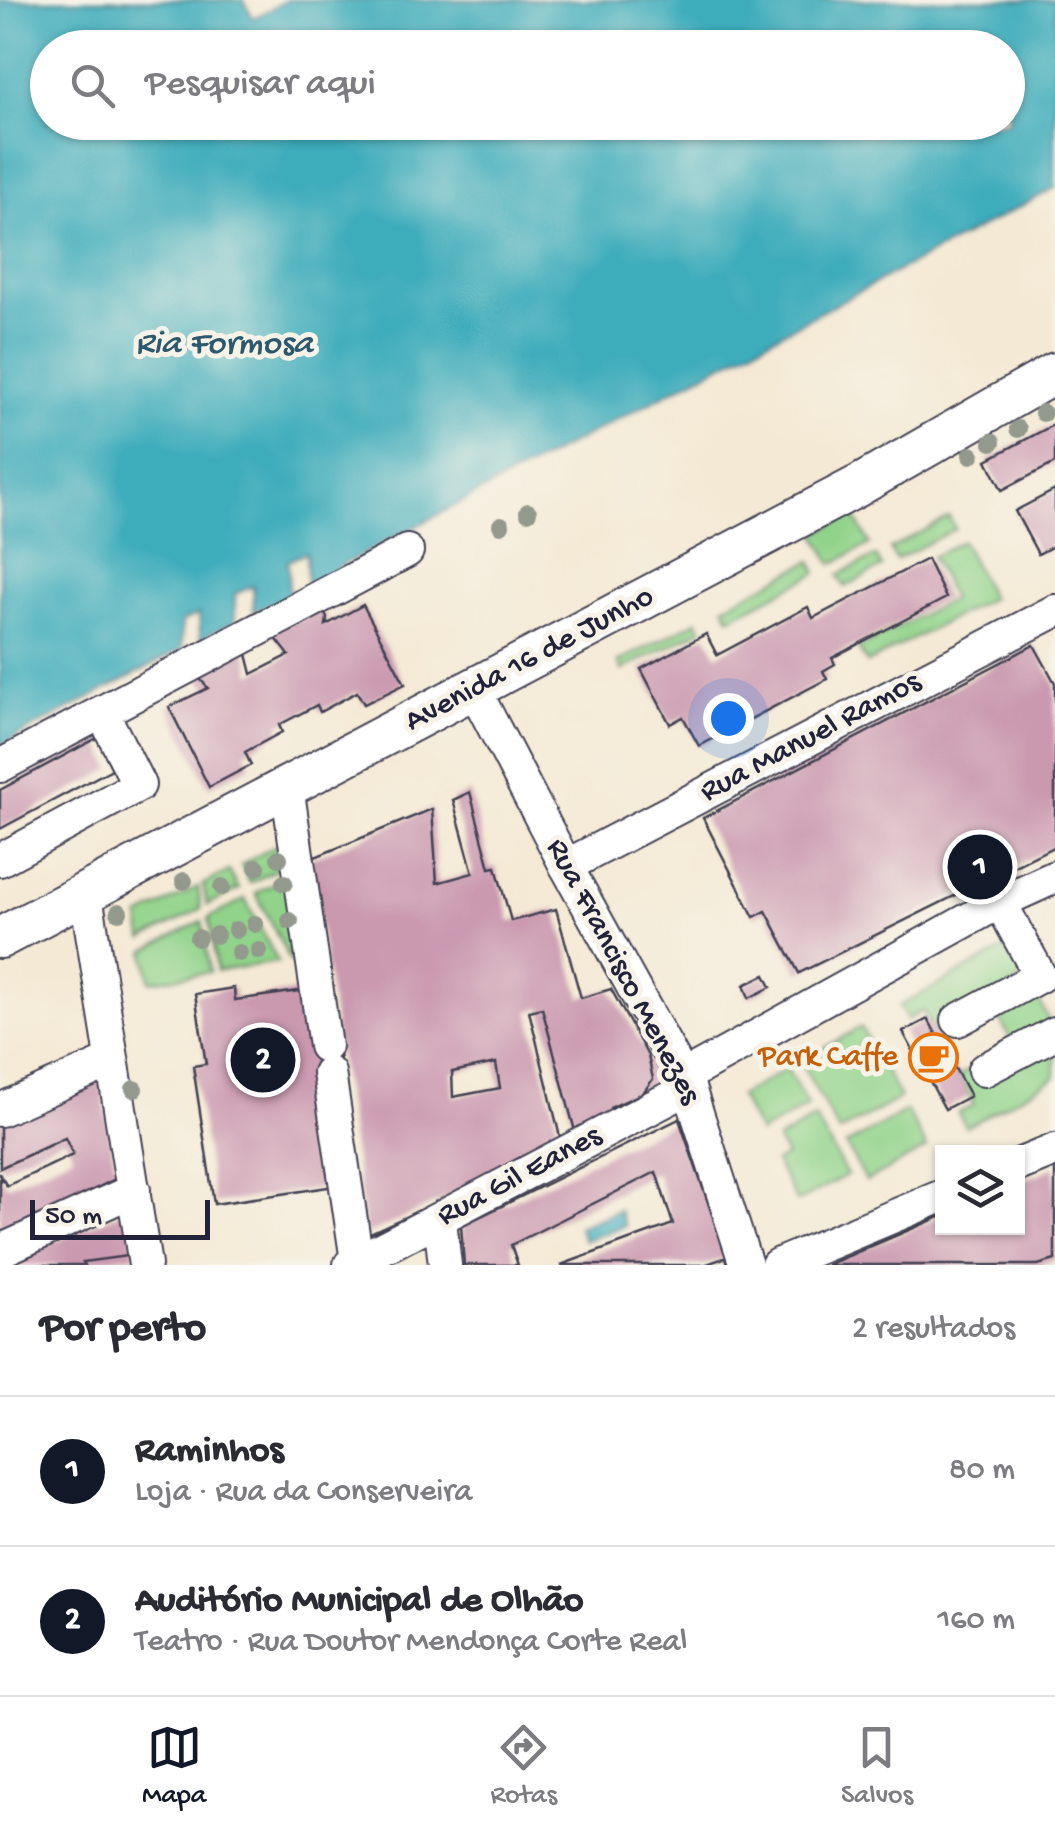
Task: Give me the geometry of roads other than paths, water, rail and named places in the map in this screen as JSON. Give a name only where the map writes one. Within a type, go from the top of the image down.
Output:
[{"type":"main road","name":"Avenida 16 de Junho","points":[[0,938],[858,486],[1055,373]]},
{"type":"street","points":[[0,766],[406,551]]},
{"type":"street","name":"Rua Manuel Ramos","points":[[566,866],[1055,611]]},
{"type":"street","name":"Rua Francisco Menezes","points":[[474,690],[686,1082],[746,1265]]},
{"type":"street","points":[[0,860],[139,785],[102,712]]},
{"type":"street","points":[[288,786],[354,1263]]},
{"type":"street","name":"Rua Gil Eanes","points":[[354,1263],[440,1220],[1000,902],[1055,877]]},
{"type":"street","points":[[86,894],[145,1265]]},
{"type":"street","points":[[958,1020],[1040,976],[1000,902]]},
{"type":"street","points":[[984,1070],[1055,1032]]},
{"type":"street","points":[[0,1110],[111,1062]]},
{"type":"street","points":[[1025,1162],[1055,1150]]},
{"type":"street","points":[[0,1251],[134,1190]]},
{"type":"street","points":[[777,1265],[935,1199]]},
{"type":"street","points":[[440,1220],[445,1265]]},
{"type":"water","name":"Ria Formosa","points":[[0,0],[244,0],[253,18],[287,0],[1055,0],[1055,188],[307,584],[306,553],[288,561],[289,595],[254,612],[253,586],[235,594],[235,621],[200,639],[199,614],[182,621],[182,649],[0,746]]},
{"type":"water","points":[[619,1210],[625,1226],[584,1241],[578,1227]]},
{"type":"place","name":"Raminhos","points":[[980,867]]},
{"type":"place","name":"Park Caffe","points":[[933,1058]]},
{"type":"place","name":"Auditório Municipal de Olhão","points":[[263,1060]]}]
